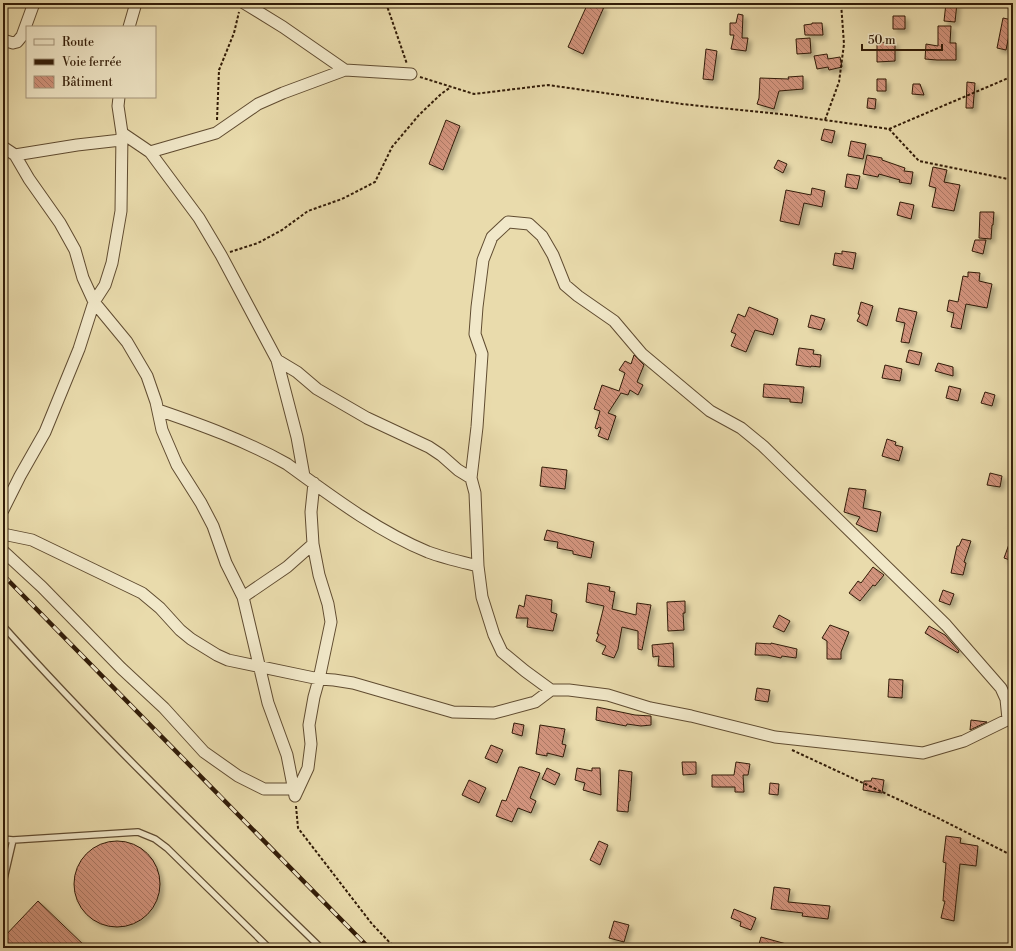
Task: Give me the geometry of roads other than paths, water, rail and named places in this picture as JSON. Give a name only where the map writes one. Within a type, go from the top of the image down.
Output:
[{"type":"street","points":[[3,40],[17,42],[22,36],[34,3]]},
{"type":"street","points":[[129,26],[136,3]]},
{"type":"street","points":[[242,6],[284,27],[345,70]]},
{"type":"street","points":[[150,152],[216,133],[258,104],[345,70],[411,74]]},
{"type":"street","points":[[3,510],[45,432],[79,349],[94,302],[105,285],[112,263],[121,210],[121,136],[118,106],[119,98]]},
{"type":"street","points":[[15,155],[121,136],[150,152],[199,218],[222,255],[277,360],[297,437],[304,476]]},
{"type":"street","points":[[3,147],[15,155],[29,179],[60,223],[74,250],[83,278],[94,302],[127,342],[147,376],[158,410],[162,430],[178,466],[201,503],[213,526],[226,563],[244,596],[268,703],[287,755],[294,793]]},
{"type":"street","points":[[508,222],[529,224],[542,236],[553,255],[566,285],[578,296],[614,321],[642,354],[710,411],[741,428],[763,446],[946,625],[1001,688],[1006,699],[1011,718],[964,741],[923,753],[775,737],[691,716],[650,708],[608,695],[569,690],[551,690],[524,671],[502,652],[494,635],[482,597],[478,566],[475,493],[471,478],[477,427],[482,354],[475,334],[483,260],[492,237],[508,222]]},
{"type":"street","points":[[277,360],[297,372],[317,389],[367,418],[429,447],[458,470],[471,478]]},
{"type":"street","points":[[158,410],[206,426],[254,446],[287,464],[349,508],[398,537],[429,552],[478,566]]},
{"type":"street","points":[[294,793],[308,768],[311,744],[309,725],[314,697],[332,622],[312,544],[311,512],[314,483]]},
{"type":"street","points":[[3,534],[32,540],[142,593],[160,608],[191,640],[228,660],[319,680],[334,680],[353,683],[453,712],[494,713],[536,702],[551,690]]},
{"type":"street","points":[[244,596],[287,567],[312,544]]},
{"type":"street","points":[[3,551],[42,587],[111,658],[164,708],[204,752],[238,776],[264,789],[294,793]]},
{"type":"lane","points":[[3,626],[66,694],[321,948]]},
{"type":"lane","points":[[3,839],[13,840],[138,832],[155,839],[167,848],[269,948]]},
{"type":"lane","points":[[3,883],[13,840]]},
{"type":"railway","points":[[3,575],[369,948]]}]
